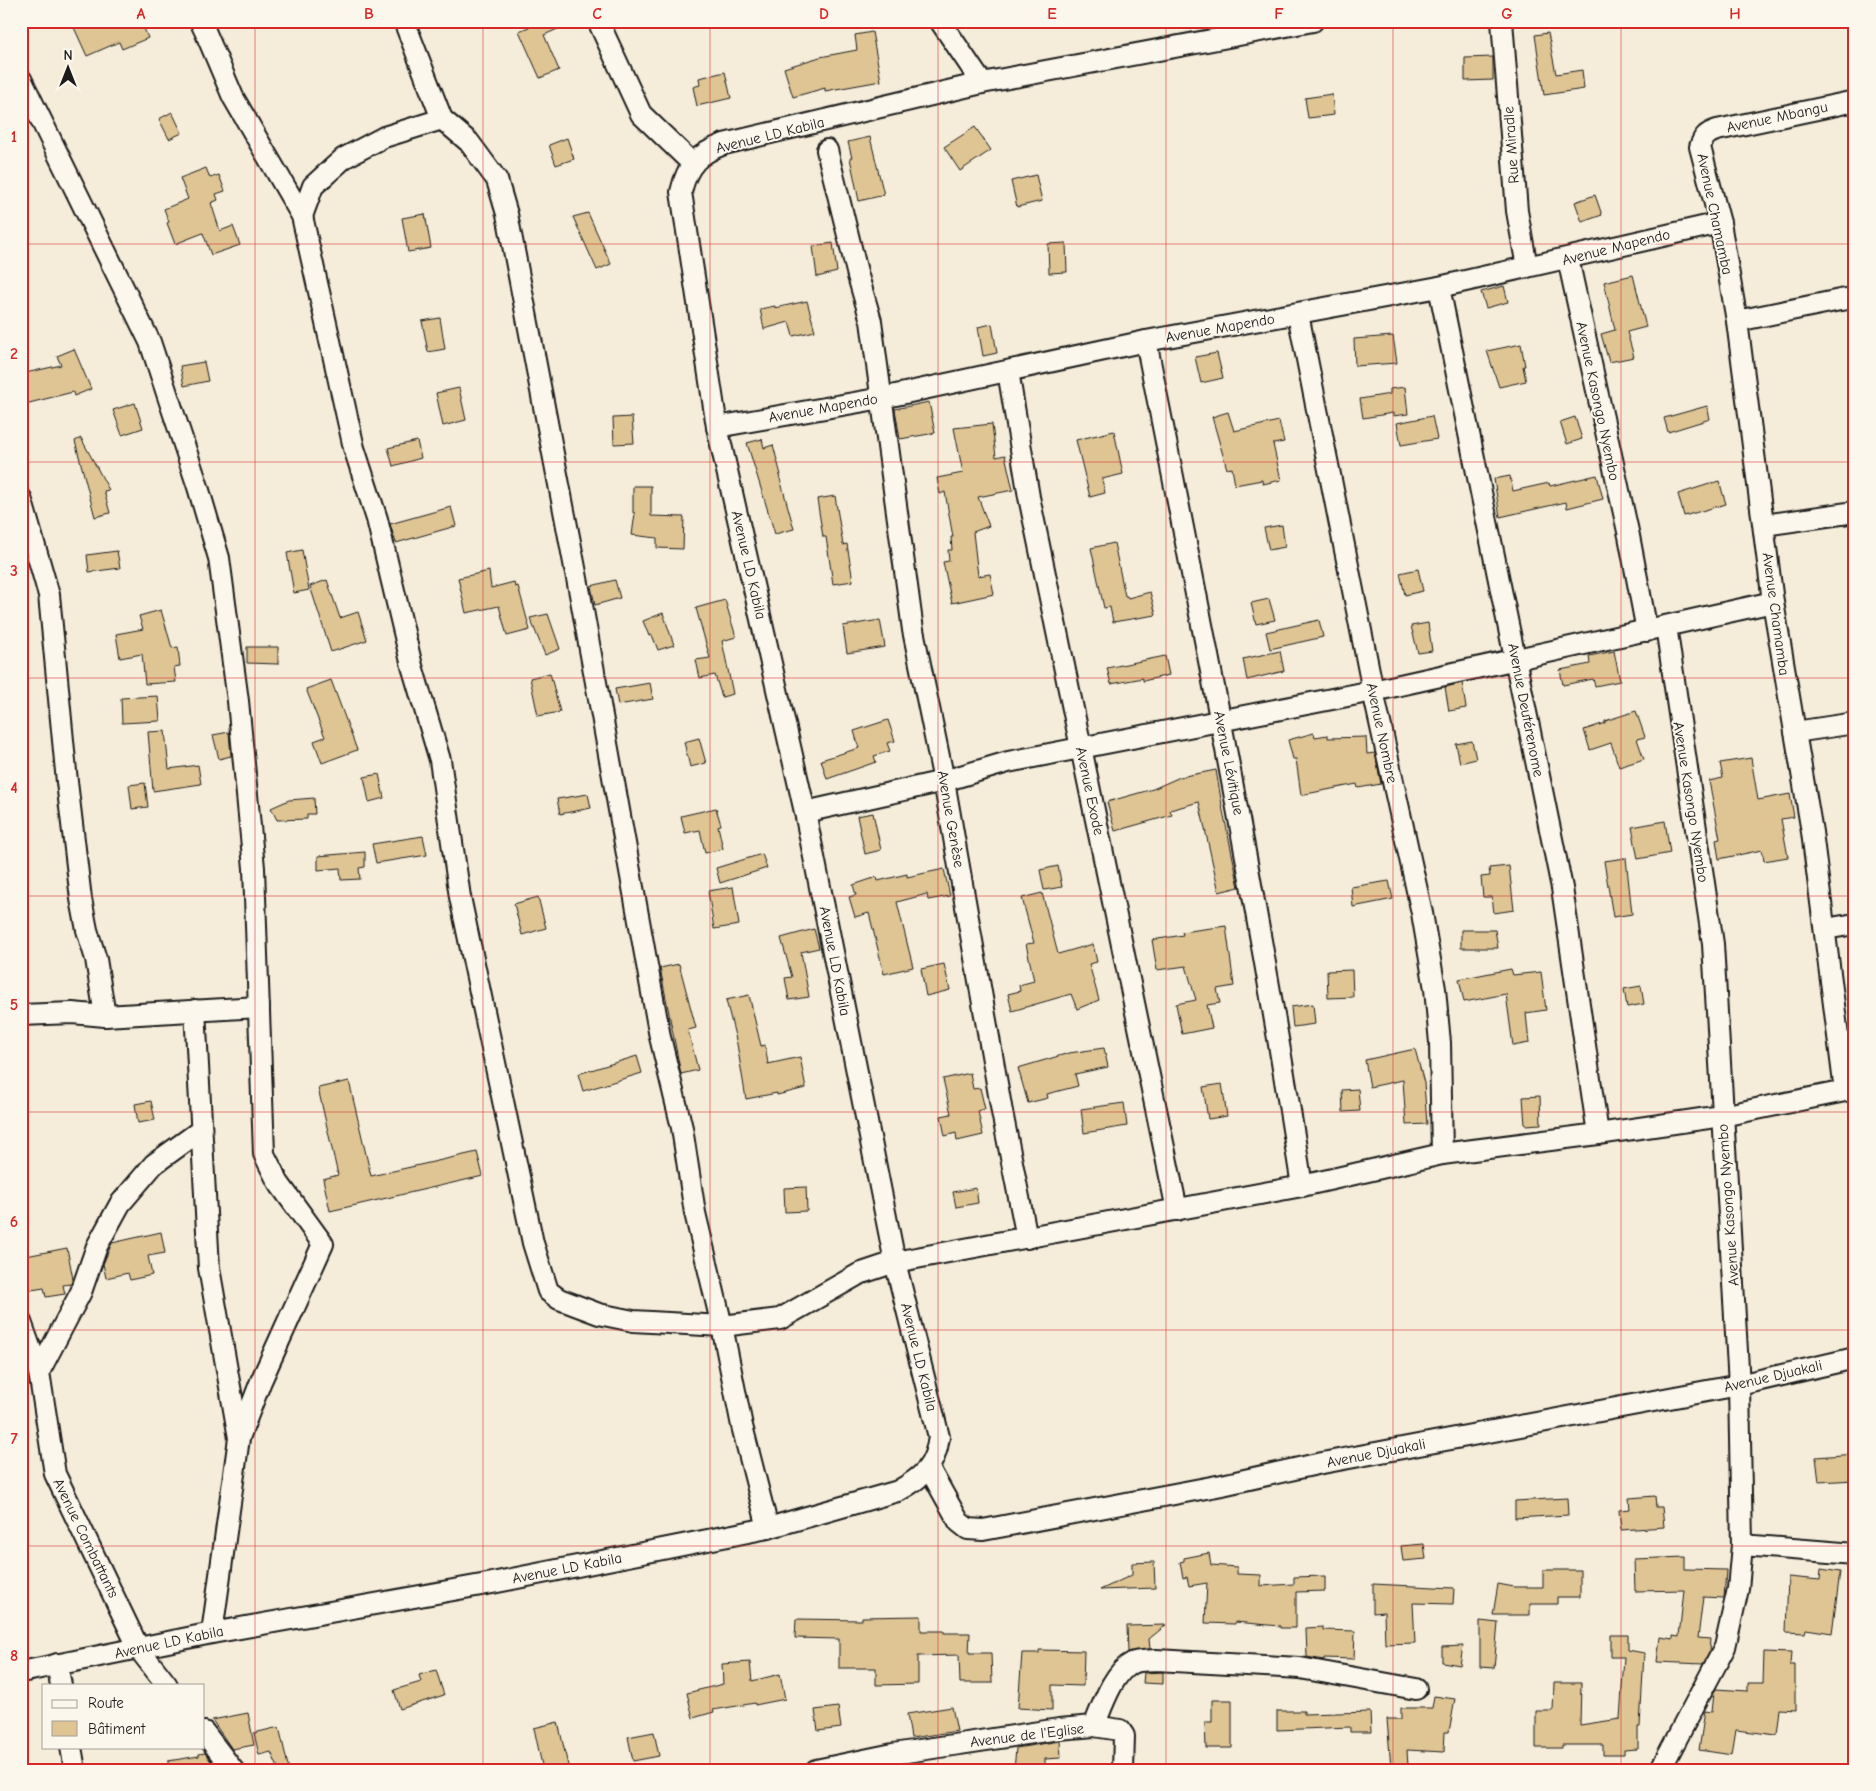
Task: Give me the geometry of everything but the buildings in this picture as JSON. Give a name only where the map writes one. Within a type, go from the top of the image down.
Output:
[{"type":"street","points":[[200,21],[233,97],[302,216],[354,448],[377,519],[412,666],[440,760],[460,897],[533,1243],[548,1291],[559,1299],[599,1314],[633,1321],[722,1326],[780,1319],[860,1274],[895,1262],[1302,1186],[1442,1154],[1722,1116],[1850,1090]]},
{"type":"street","points":[[404,21],[442,120],[469,142],[497,180],[507,214],[580,594],[660,1037],[682,1128],[695,1213],[722,1326],[742,1426],[768,1528]]},
{"type":"street","points":[[598,21],[641,114],[693,164]]},
{"type":"street","points":[[940,21],[982,84]]},
{"type":"street","name":"Avenue LD Kabila","points":[[21,1672],[212,1633],[487,1584],[768,1528],[898,1492],[917,1481],[929,1468],[937,1453],[939,1438],[895,1262],[805,812],[717,427],[681,192],[684,177],[693,164],[707,151],[724,144],[982,84],[1313,21]]},
{"type":"street","name":"Rue Miradle","points":[[1502,21],[1516,211],[1527,267]]},
{"type":"street","points":[[21,79],[150,342],[198,487],[219,558],[237,691],[254,868],[264,1154],[278,1182],[323,1244],[261,1381],[239,1438],[212,1633]]},
{"type":"street","name":"Avenue Mbangu","points":[[1702,138],[1708,133],[1717,130],[1855,101]]},
{"type":"street","points":[[302,216],[312,186],[344,158],[384,137],[442,120]]},
{"type":"street","name":"Avenue Chamamba","points":[[1702,138],[1700,147],[1720,223],[1737,321],[1773,602],[1812,832],[1850,1090]]},
{"type":"street","name":"Avenue Genèse","points":[[827,150],[871,321],[913,630],[944,781],[1002,1112],[1027,1238]]},
{"type":"street","name":"Avenue Mapendo","points":[[717,427],[882,398],[1146,341],[1439,287],[1720,223]]},
{"type":"street","name":"Avenue Kasongo Nyembo","points":[[1568,259],[1629,536],[1656,628],[1713,944],[1739,1385],[1742,1545],[1738,1589],[1726,1647],[1660,1770]]},
{"type":"street","name":"Avenue Deutérenome","points":[[1439,287],[1562,888],[1598,1134]]},
{"type":"street","points":[[1737,321],[1855,298]]},
{"type":"street","name":"Avenue Nombre","points":[[1298,314],[1373,691],[1422,913],[1435,989],[1440,1043],[1442,1154]]},
{"type":"street","name":"Avenue Lévitique","points":[[1146,341],[1221,722],[1271,991],[1302,1186]]},
{"type":"street","name":"Avenue Exode","points":[[1008,371],[1029,497],[1177,1210]]},
{"type":"street","points":[[21,498],[49,595],[67,782],[81,899],[87,930],[96,958],[105,1016]]},
{"type":"street","points":[[1764,525],[1855,512]]},
{"type":"street","points":[[805,812],[944,781],[1008,762],[1373,691],[1773,602]]},
{"type":"street","points":[[1795,732],[1855,723]]},
{"type":"street","points":[[1825,929],[1855,924]]},
{"type":"street","points":[[21,1015],[72,1013],[105,1016],[259,1007]]},
{"type":"street","points":[[195,1010],[210,1268],[239,1438]]},
{"type":"street","points":[[39,1372],[81,1292],[97,1246],[120,1204],[154,1164],[201,1130]]},
{"type":"street","name":"Avenue Combattants","points":[[22,1328],[39,1372],[55,1474],[139,1649],[166,1684]]},
{"type":"street","name":"Avenue Djuakali","points":[[929,1468],[959,1522],[968,1529],[984,1530],[1222,1485],[1317,1464],[1739,1385],[1855,1358]]},
{"type":"street","points":[[1742,1545],[1855,1554]]},
{"type":"street","points":[[1094,1726],[1106,1696],[1121,1671],[1133,1663],[1156,1660],[1300,1668],[1416,1689]]},
{"type":"street","points":[[57,1664],[61,1684]]},
{"type":"street","name":"Avenue de l'Eglise","points":[[816,1770],[893,1754],[1059,1728],[1094,1726],[1120,1730],[1124,1736],[1123,1770]]},
{"type":"street","points":[[205,1733],[233,1770]]},
{"type":"street","points":[[72,1748],[75,1770]]}]
